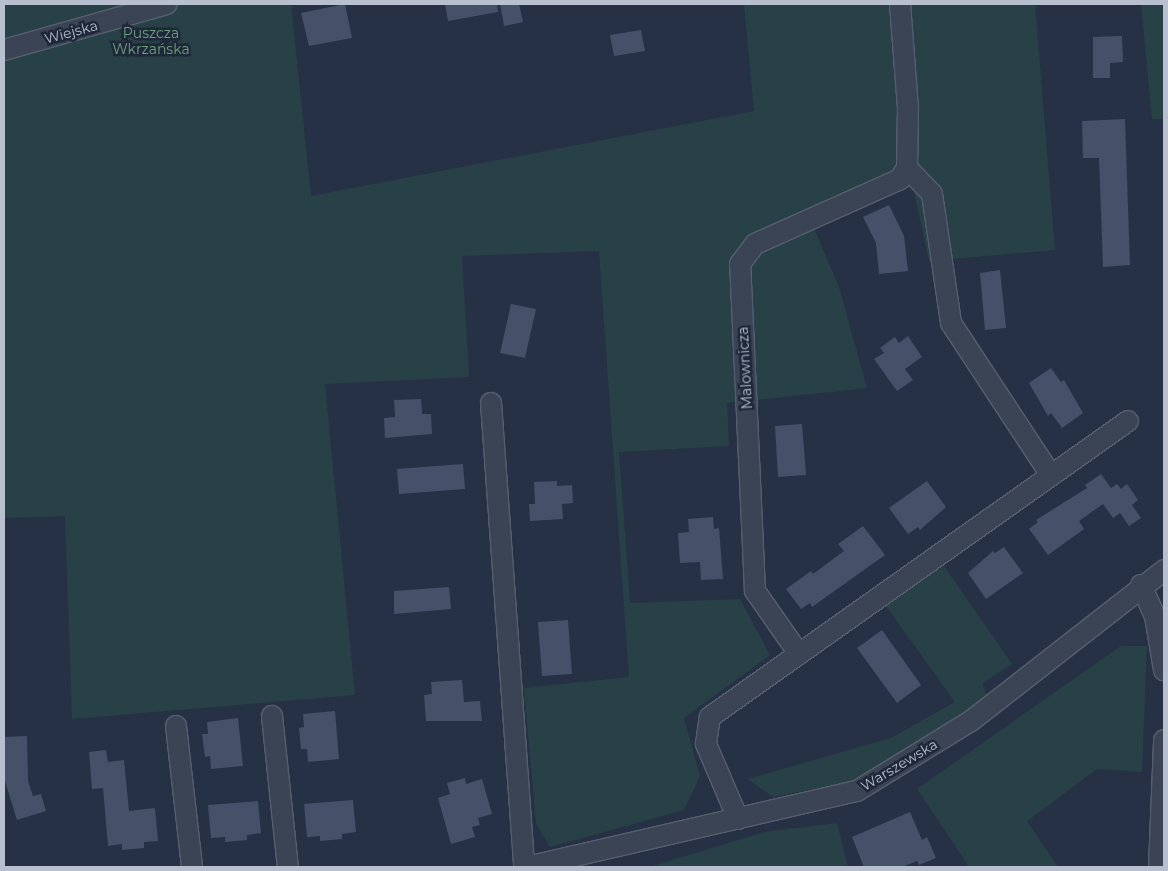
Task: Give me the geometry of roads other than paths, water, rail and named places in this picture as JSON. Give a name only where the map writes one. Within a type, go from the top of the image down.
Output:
[{"type":"street","name":"Wiejska","points":[[4,50],[167,4]]},
{"type":"street","points":[[900,4],[908,107],[907,168],[932,194],[951,323],[1051,475]]},
{"type":"street","name":"Malownicza","points":[[799,654],[756,590],[740,264],[755,244],[900,179],[907,168]]},
{"type":"street","points":[[491,403],[525,867]]},
{"type":"street","points":[[738,819],[706,744],[710,717],[1128,421]]},
{"type":"street","name":"Warszewska","points":[[525,867],[554,865],[857,790],[971,721],[1141,585],[1164,570]]},
{"type":"street","points":[[1141,585],[1155,616],[1164,670]]},
{"type":"street","points":[[272,716],[288,867]]},
{"type":"street","points":[[176,726],[192,867]]},
{"type":"street","points":[[1159,867],[1164,740]]},
{"type":"park label","name":"Puszcza Wkrzańska","points":[[151,42]]}]
